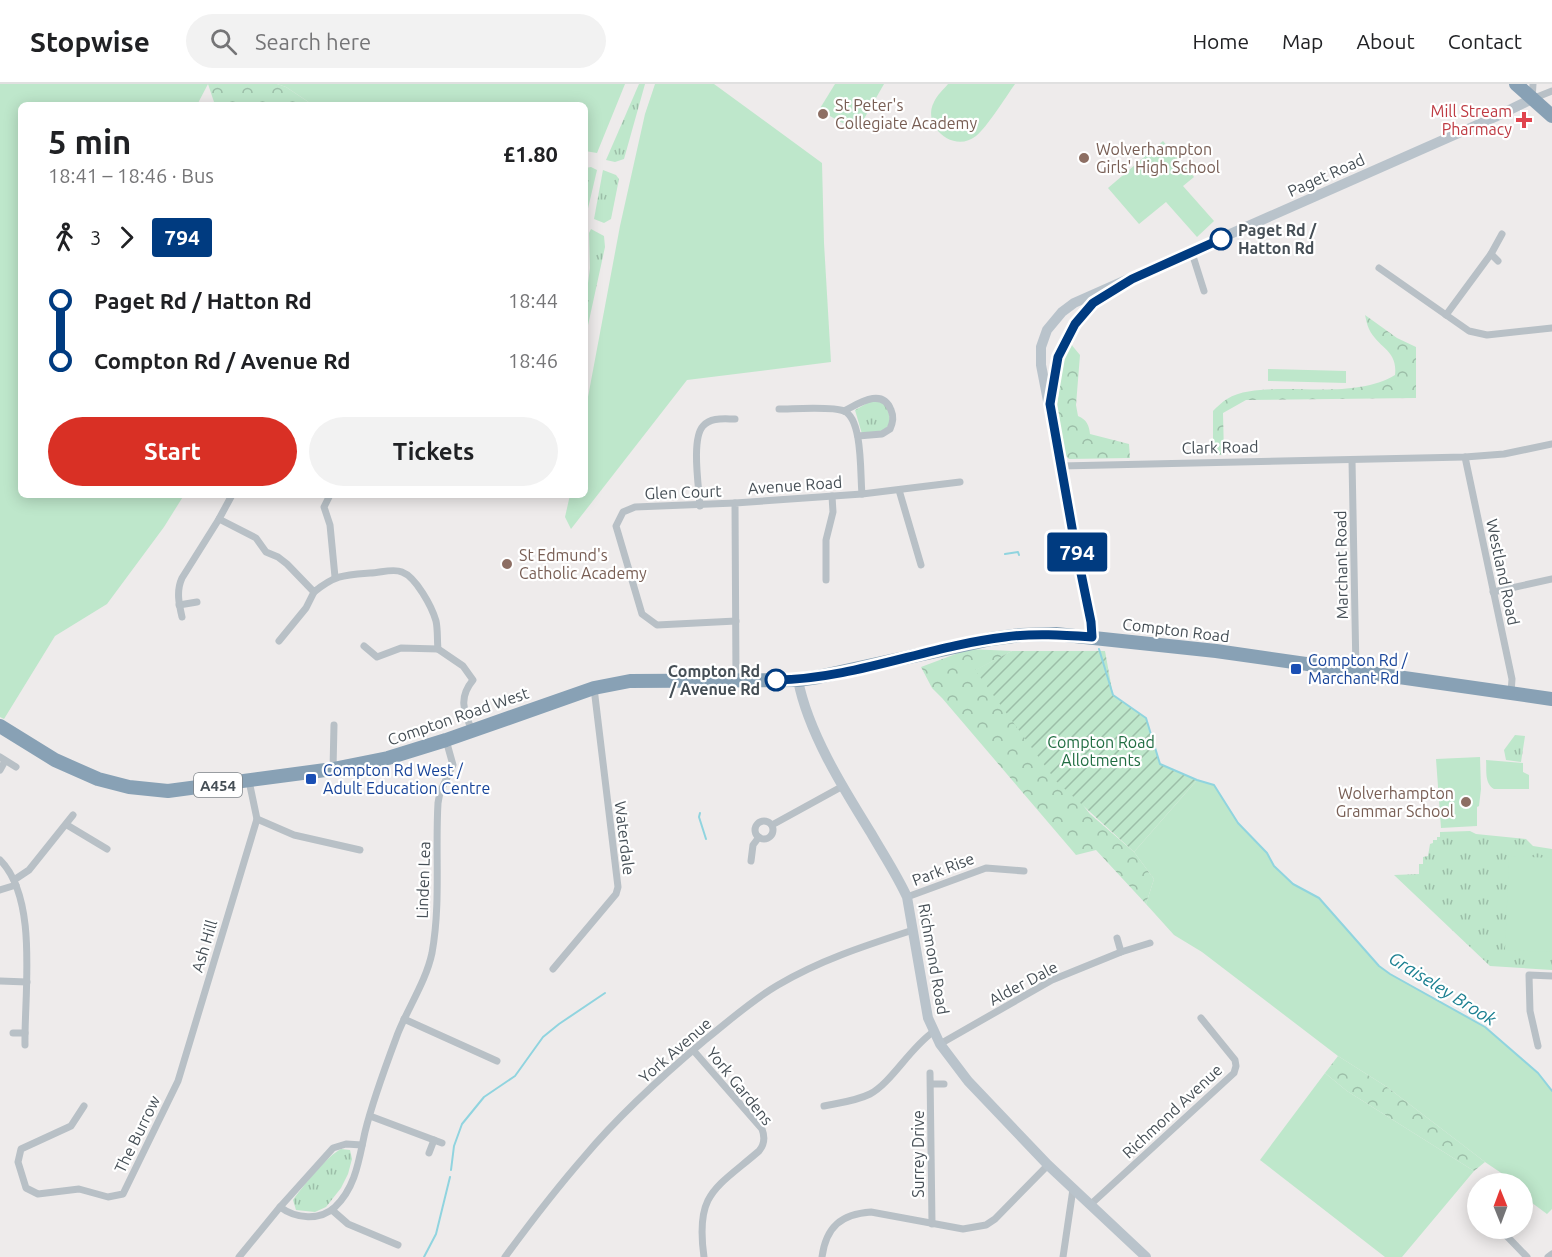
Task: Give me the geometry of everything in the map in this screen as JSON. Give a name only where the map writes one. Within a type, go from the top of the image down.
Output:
[{"type":"highway","points":[[1516,84],[1552,116]]},
{"type":"highway","name":"Compton Road","points":[[798,680],[1005,637],[1048,634],[1226,652],[1552,699]]},
{"type":"highway","name":"Compton Road West","points":[[0,726],[70,767],[98,779],[129,788],[168,791],[333,769],[388,758],[594,688],[630,681],[798,680]]},
{"type":"street","points":[[1533,84],[1532,99],[1552,91]]},
{"type":"street","name":"Paget Road","points":[[1061,466],[1041,353],[1044,338],[1053,320],[1074,303],[1192,253],[1532,99]]},
{"type":"street","points":[[1446,315],[1491,254],[1502,234]]},
{"type":"street","points":[[1192,253],[1204,291]]},
{"type":"street","points":[[1491,254],[1498,261]]},
{"type":"street","points":[[1379,268],[1469,331],[1496,335],[1552,328]]},
{"type":"street","name":"Paget Road","points":[[1050,404],[1058,357],[1071,329],[1093,303],[1132,279]]},
{"type":"street","points":[[779,409],[844,411],[872,398],[885,401],[893,416],[890,429],[882,434],[858,436]]},
{"type":"street","points":[[844,411],[852,418],[858,436],[862,494]]},
{"type":"street","points":[[700,506],[697,447],[700,432],[704,425],[717,418],[735,419]]},
{"type":"street","name":"Clark Road","points":[[1061,466],[1465,457],[1504,454],[1552,444]]},
{"type":"street","name":"Westland Road","points":[[1465,457],[1512,679],[1511,693]]},
{"type":"street","name":"Marchant Road","points":[[1352,460],[1356,671]]},
{"type":"street","points":[[1061,466],[1092,637]]},
{"type":"street","name":"Avenue Road","points":[[736,680],[735,503],[862,494],[960,482]]},
{"type":"street","points":[[899,490],[921,565]]},
{"type":"street","points":[[826,580],[826,540],[833,512],[832,496]]},
{"type":"street","points":[[182,617],[179,605],[179,585],[230,498]]},
{"type":"street","points":[[328,498],[324,507],[330,525],[335,577]]},
{"type":"street","name":"Glen Court","points":[[735,503],[635,507],[623,512],[618,517],[616,526],[645,618],[657,624],[736,621]]},
{"type":"street","points":[[219,519],[256,538],[266,552],[287,564],[314,592]]},
{"type":"street","points":[[279,641],[306,608],[314,592],[335,577],[394,570],[403,572],[412,578],[421,591],[436,622],[438,649]]},
{"type":"street","points":[[1493,592],[1552,579]]},
{"type":"street","points":[[179,605],[197,602]]},
{"type":"street","points":[[364,646],[377,657],[401,648],[438,649],[455,659],[473,680],[466,689],[463,703],[472,731]]},
{"type":"street","name":"Richmond Road","points":[[798,680],[803,702],[843,786],[907,897],[924,1000],[933,1032],[940,1044],[968,1081],[1048,1165],[1141,1255]]},
{"type":"street","name":"Waterdale","points":[[553,969],[616,894],[618,887],[594,688]]},
{"type":"street","points":[[333,769],[334,725]]},
{"type":"street","name":"Linden Lea","points":[[332,1210],[343,1197],[356,1172],[370,1116],[404,1020],[427,970],[434,939],[438,897],[438,803],[440,792],[453,765],[446,740]]},
{"type":"street","points":[[0,770],[3,759],[16,767]]},
{"type":"street","name":"Ash Hill","points":[[178,1081],[257,819],[249,781]]},
{"type":"street","points":[[772,825],[843,786]]},
{"type":"street","points":[[0,890],[15,883],[29,870],[73,815]]},
{"type":"street","points":[[257,819],[294,835],[360,850]]},
{"type":"street","points":[[766,821],[772,825],[773,832],[770,837],[764,839],[759,837],[755,829],[758,824],[766,821]]},
{"type":"street","points":[[67,825],[108,849]]},
{"type":"street","points":[[751,861],[753,845],[759,837]]},
{"type":"street","points":[[0,860],[15,883],[23,909],[27,982],[25,1045]]},
{"type":"street","name":"Park Rise","points":[[907,897],[986,868],[1024,871]]},
{"type":"street","name":"York Avenue","points":[[505,1257],[562,1183],[604,1134],[652,1086],[693,1050],[778,985],[837,957],[913,930]]},
{"type":"street","points":[[1117,938],[1121,952]]},
{"type":"street","name":"Alder Dale","points":[[940,1044],[1052,980],[1121,952],[1150,944]]},
{"type":"street","points":[[1538,1046],[1530,1011],[1529,975],[1552,976]]},
{"type":"street","points":[[0,981],[27,982]]},
{"type":"street","name":"Richmond Avenue","points":[[1090,1205],[1234,1073],[1235,1060],[1201,1018]]},
{"type":"street","points":[[404,1020],[497,1061]]},
{"type":"street","points":[[1202,1035],[1209,1030]]},
{"type":"street","points":[[824,1106],[857,1099],[876,1091],[916,1046],[933,1032]]},
{"type":"street","points":[[13,1033],[25,1033]]},
{"type":"street","name":"York Gardens","points":[[693,1050],[762,1129],[764,1137],[764,1143],[759,1151],[709,1196],[701,1219],[704,1257]]},
{"type":"street","name":"Surrey Drive","points":[[930,1073],[932,1224]]},
{"type":"street","name":"The Burrow","points":[[84,1106],[71,1126],[21,1149],[18,1162],[26,1188],[38,1194],[79,1189],[108,1197],[123,1194],[178,1081]]},
{"type":"street","points":[[931,1084],[944,1084]]},
{"type":"street","points":[[370,1116],[442,1143]]},
{"type":"street","points":[[429,1153],[434,1140]]},
{"type":"street","points":[[239,1257],[333,1148],[346,1144],[362,1145]]},
{"type":"street","points":[[822,1257],[830,1232],[843,1219],[852,1215],[871,1212],[963,1229],[986,1225],[995,1219],[1048,1165]]},
{"type":"street","points":[[1064,1257],[1073,1189]]},
{"type":"street","points":[[280,1207],[291,1214],[308,1217],[332,1210],[348,1224],[398,1245]]},
{"type":"street","points":[[1510,1239],[1527,1257]]},
{"type":"street","points":[[1548,1257],[1552,1254]]},
{"type":"green space","points":[[0,84],[208,84],[199,102],[18,102],[18,498],[182,498],[164,527],[107,604],[55,636],[4,719],[0,717]]},
{"type":"green space","points":[[208,84],[277,84],[286,87],[308,102],[214,102]]},
{"type":"green space","points":[[277,84],[625,84],[597,153],[588,152],[588,102],[308,102],[286,87]]},
{"type":"green space","points":[[639,84],[645,84],[624,159],[615,162],[606,160]]},
{"type":"green space","points":[[655,84],[714,84],[822,163],[831,362],[687,380],[571,529],[565,517],[569,498],[588,498],[588,397],[620,226],[645,114]]},
{"type":"green space","points":[[835,84],[884,84],[857,131],[819,110]]},
{"type":"green space","points":[[948,84],[1015,84],[981,131],[967,141],[958,142],[942,135],[932,120],[931,111],[934,102]]},
{"type":"green space","points":[[1163,141],[1194,177],[1183,186],[1214,221],[1197,237],[1166,202],[1139,224],[1108,188]]},
{"type":"green space","points":[[588,168],[597,170],[588,208]]},
{"type":"green space","points":[[603,170],[616,175],[619,179],[611,219],[604,223],[594,219]]},
{"type":"green space","points":[[591,229],[604,236],[605,247],[588,325],[590,268],[589,233]]},
{"type":"green space","points":[[1365,315],[1397,338],[1416,347],[1416,398],[1246,400],[1223,413],[1224,455],[1213,455],[1213,411],[1233,396],[1245,392],[1277,389],[1353,388],[1382,381],[1395,375],[1395,367],[1390,354],[1373,335]]},
{"type":"green space","points":[[1070,343],[1080,355],[1076,405],[1078,416],[1087,423],[1090,434],[1129,444],[1130,458],[1069,459],[1064,454],[1057,406],[1062,367]]},
{"type":"green space","points":[[1268,369],[1346,371],[1346,383],[1268,381]]},
{"type":"green space","points":[[879,400],[887,406],[891,423],[881,433],[862,434],[855,410],[871,401]]},
{"type":"green space","points":[[969,649],[1012,651],[976,670],[1090,814],[1134,852],[1154,879],[1146,904],[1096,850],[1076,855],[932,688],[921,667]]},
{"type":"green space","name":"Compton Road Allotments","points":[[1012,651],[1105,651],[1113,695],[1146,718],[1160,764],[1197,780],[1134,852],[1056,781],[975,670]]},
{"type":"green space","points":[[1515,735],[1525,736],[1521,762],[1506,760],[1504,750]]},
{"type":"green space","points":[[1480,757],[1481,789],[1477,807],[1477,826],[1441,828],[1436,759]]},
{"type":"green space","points":[[1486,760],[1523,763],[1523,772],[1529,775],[1529,789],[1494,789],[1487,780]]},
{"type":"green space","points":[[1197,780],[1214,785],[1238,823],[1267,853],[1274,866],[1293,884],[1319,898],[1379,966],[1485,1027],[1538,1073],[1552,1091],[1552,1209],[1547,1214],[1533,1204],[1533,1173],[1501,1173],[1387,1087],[1338,1056],[1202,952],[1174,935],[1146,904],[1154,879],[1134,852]]},
{"type":"green space","points":[[1470,831],[1476,834],[1526,839],[1533,846],[1552,849],[1552,970],[1490,966],[1394,875],[1419,874],[1419,864],[1423,864],[1423,857],[1428,856],[1430,844],[1440,837],[1440,832]]},
{"type":"green space","points":[[1509,856],[1552,858],[1552,952],[1505,950]]},
{"type":"green space","points":[[1338,1056],[1387,1087],[1485,1162],[1474,1171],[1347,1091],[1325,1073]]},
{"type":"green space","points":[[1325,1073],[1347,1091],[1474,1171],[1467,1173],[1467,1179],[1402,1257],[1385,1257],[1260,1160]]},
{"type":"green space","points":[[341,1149],[350,1150],[352,1159],[341,1188],[326,1207],[315,1212],[296,1210],[293,1200],[297,1194],[322,1164]]},
{"type":"waterway","name":"Graiseley Brook","points":[[1005,554],[1018,552],[1019,555]]},
{"type":"waterway","name":"Graiseley Brook","points":[[1099,649],[1113,695],[1146,718],[1160,764],[1214,785],[1238,823],[1267,853],[1274,866],[1293,884],[1319,898],[1379,966],[1485,1027],[1538,1073],[1552,1091]]},
{"type":"waterway","points":[[700,813],[699,817],[706,839]]},
{"type":"waterway","points":[[451,1170],[454,1146],[462,1124],[484,1097],[515,1076],[543,1037],[605,993]]},
{"type":"waterway","points":[[424,1257],[436,1234],[450,1177]]},
{"type":"bus line","name":"794","points":[[776,680],[818,677],[1005,637],[1056,634],[1092,637],[1050,404],[1054,371],[1061,347],[1075,324],[1093,303],[1132,279],[1221,239]]},
{"type":"place","name":"St Peter's Collegiate Academy","points":[[823,114]]},
{"type":"place","name":"Mill Stream Pharmacy","points":[[1524,120]]},
{"type":"place","name":"Wolverhampton Girls' High School","points":[[1084,158]]},
{"type":"place","name":"Paget Rd / Hatton Rd","points":[[1221,239]]},
{"type":"place","name":"St Edmund's Catholic Academy","points":[[507,564]]},
{"type":"place","name":"Compton Rd / Marchant Rd","points":[[1296,669]]},
{"type":"place","name":"Compton Rd / Avenue Rd","points":[[776,680]]},
{"type":"place","name":"Compton Rd West / Adult Education Centre","points":[[311,779]]},
{"type":"place","name":"Wolverhampton Grammar School","points":[[1466,802]]}]
